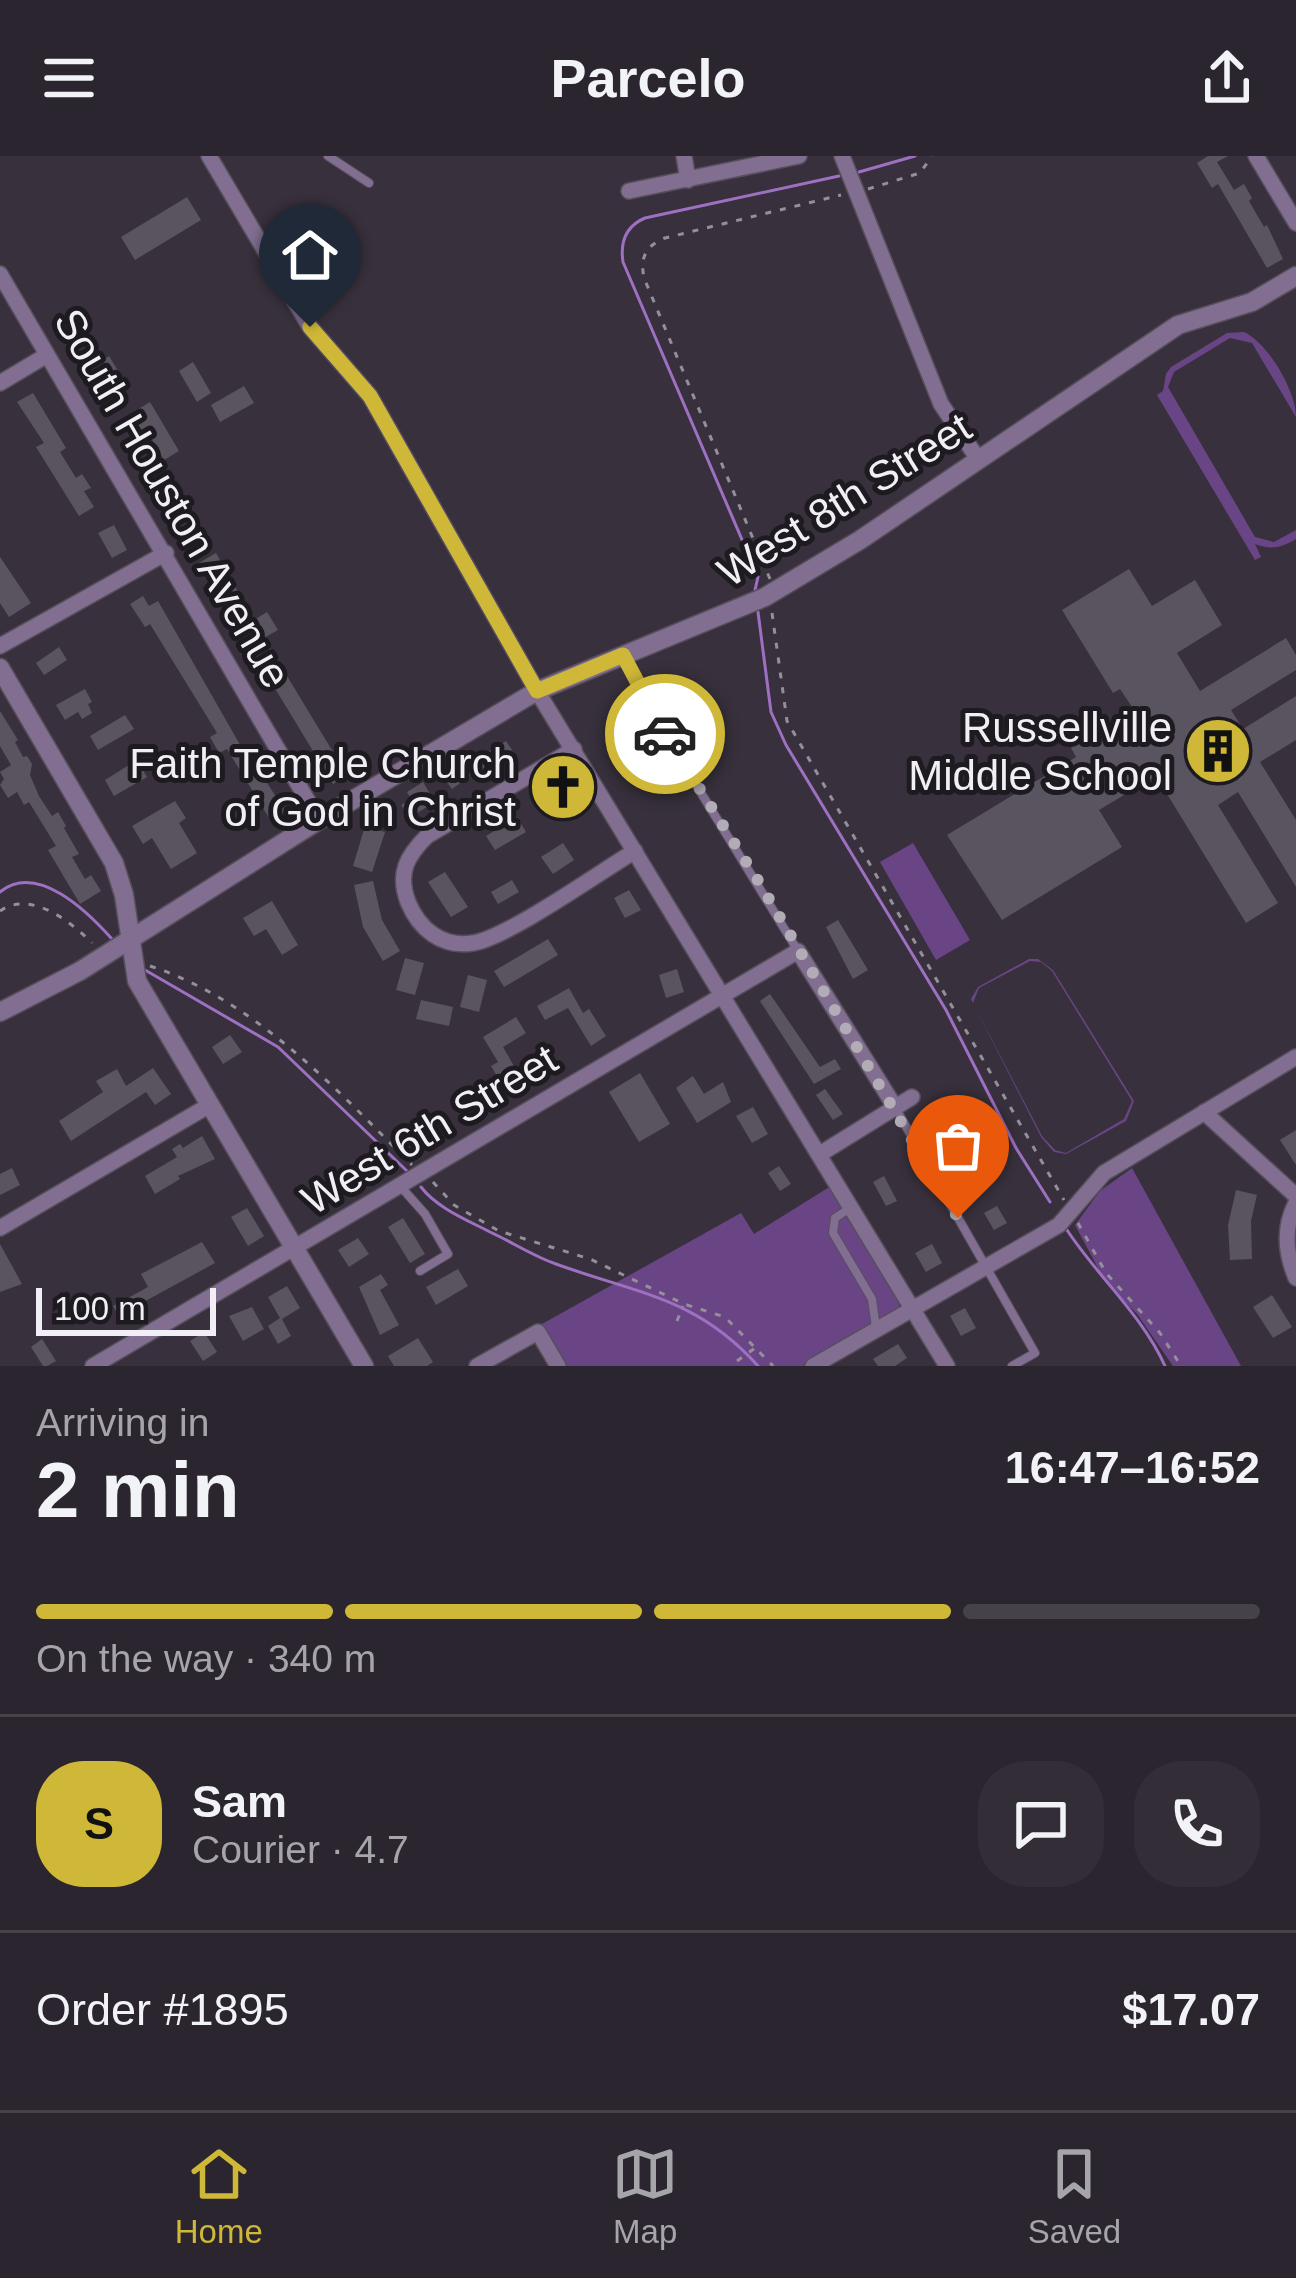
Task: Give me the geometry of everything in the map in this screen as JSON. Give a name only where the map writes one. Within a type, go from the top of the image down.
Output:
[{"type":"street","points":[[209,156],[310,327],[370,396],[537,691],[947,1366]]},
{"type":"street","points":[[684,156],[688,180]]},
{"type":"street","points":[[629,190],[799,156]]},
{"type":"street","points":[[842,156],[940,404],[978,459]]},
{"type":"street","points":[[1256,156],[1296,223]]},
{"type":"street","name":"South Houston Avenue","points":[[0,274],[319,820]]},
{"type":"street","name":"West 8th Street","points":[[0,1012],[104,956],[319,820],[537,691],[771,594],[860,540],[1178,326],[1252,302],[1296,276]]},
{"type":"street","points":[[0,383],[47,355]]},
{"type":"street","points":[[0,646],[166,553]]},
{"type":"street","points":[[0,668],[114,863],[124,895],[137,981],[364,1366]]},
{"type":"street","points":[[574,748],[428,836],[415,849],[402,878],[415,916],[428,933],[443,941],[476,943],[635,851]]},
{"type":"street","points":[[798,951],[895,1108]]},
{"type":"street","name":"West 6th Street","points":[[94,1366],[798,951]]},
{"type":"street","points":[[813,1366],[1059,1225],[1103,1173],[1296,1057]]},
{"type":"street","points":[[820,1154],[912,1097]]},
{"type":"street","points":[[0,1228],[208,1106]]},
{"type":"street","points":[[1204,1112],[1296,1199],[1286,1231],[1296,1278]]},
{"type":"street","points":[[478,1366],[538,1332],[558,1366]]},
{"type":"lane","points":[[328,156],[369,183]]},
{"type":"lane","points":[[623,655],[798,951]]},
{"type":"lane","points":[[895,1108],[1035,1352],[1012,1366]]},
{"type":"lane","points":[[401,1187],[425,1214],[448,1254],[420,1271]]},
{"type":"lane","points":[[852,1206],[835,1218],[833,1233],[872,1299],[877,1330]]},
{"type":"path","points":[[932,156],[920,173],[665,238],[652,244],[642,261],[644,278],[770,578],[787,721],[1106,1274],[1160,1333],[1181,1366]]},
{"type":"path","points":[[0,911],[20,902],[50,912],[104,956]]},
{"type":"path","points":[[134,962],[186,979],[297,1052],[454,1205],[499,1231],[590,1259],[684,1304],[725,1317],[772,1366]]},
{"type":"path","points":[[677,1321],[684,1304]]},
{"type":"path","points":[[737,1361],[757,1347]]},
{"type":"shaded area","points":[[1244,332],[1279,369],[1296,417],[1252,343],[1230,338],[1174,372],[1168,387],[1255,537],[1274,542],[1296,530],[1296,539],[1281,546],[1255,544],[1261,557],[1255,560],[1157,395],[1171,367],[1227,333]]},
{"type":"shaded area","points":[[913,843],[970,940],[936,960],[880,862]]},
{"type":"shaded area","points":[[1029,959],[1038,959],[1053,970],[1134,1101],[1126,1121],[1066,1154],[1054,1152],[1041,1137],[974,1006],[1042,1136],[1055,1150],[1066,1153],[1124,1119],[1132,1101],[1052,971],[1041,962],[1030,961],[979,988],[973,1003],[978,987]]},
{"type":"shaded area","points":[[1132,1168],[1241,1366],[1173,1366],[1137,1314],[1106,1283],[1075,1225],[1100,1191]]},
{"type":"shaded area","points":[[831,1186],[898,1299],[900,1311],[803,1366],[567,1366],[542,1324],[741,1213],[754,1234]]},
{"type":"building","points":[[1208,156],[1228,156],[1217,162],[1234,190],[1244,184],[1283,259],[1267,268],[1218,184],[1212,188],[1197,163]]},
{"type":"building","points":[[187,197],[201,220],[135,260],[121,237]]},
{"type":"building","points":[[109,356],[120,374],[100,385],[90,368]]},
{"type":"building","points":[[193,362],[211,393],[197,402],[179,371]]},
{"type":"building","points":[[244,386],[254,403],[220,422],[211,405]]},
{"type":"building","points":[[33,393],[66,448],[60,452],[76,478],[82,474],[91,488],[84,491],[94,507],[79,516],[36,447],[44,443],[17,402]]},
{"type":"building","points":[[150,402],[179,451],[164,460],[151,438],[144,442],[135,427],[142,423],[135,411]]},
{"type":"building","points":[[114,525],[127,550],[112,558],[98,533]]},
{"type":"building","points":[[216,553],[254,620],[267,612],[278,630],[264,638],[347,775],[333,784],[199,563]]},
{"type":"building","points":[[0,557],[31,603],[9,617],[0,603]]},
{"type":"building","name":"Russellville Middle School","points":[[1129,569],[1152,606],[1195,580],[1222,625],[1177,653],[1200,691],[1286,638],[1296,655],[1296,670],[1231,710],[1243,729],[1296,696],[1296,740],[1260,762],[1296,820],[1296,887],[1238,792],[1218,805],[1278,903],[1246,923],[1156,776],[1099,810],[1122,847],[1002,920],[947,835],[1076,757],[1071,748],[1134,710],[1120,689],[1113,693],[1062,610]]},
{"type":"building","points":[[143,596],[149,606],[158,601],[247,757],[285,811],[271,821],[227,749],[219,753],[210,737],[217,733],[150,624],[145,627],[130,604]]},
{"type":"building","points":[[59,647],[67,660],[44,675],[36,663]]},
{"type":"building","points":[[85,689],[92,713],[82,719],[78,712],[65,720],[56,705]]},
{"type":"building","points":[[0,711],[23,757],[32,764],[30,775],[39,796],[52,816],[58,812],[66,826],[79,854],[72,857],[85,879],[91,875],[101,891],[80,904],[48,850],[56,846],[29,802],[24,805],[17,792],[8,798],[0,785],[4,779],[0,772],[11,765],[0,746]]},
{"type":"building","points":[[125,715],[134,729],[98,750],[90,736]]},
{"type":"building","points":[[506,741],[514,753],[491,768],[495,775],[486,781],[481,773],[473,774],[452,789],[444,778]]},
{"type":"building","points":[[137,760],[147,777],[114,796],[105,780]]},
{"type":"building","name":"Faith Temple Church of God in Christ","points":[[567,770],[579,791],[552,801],[545,790]]},
{"type":"building","points":[[423,782],[435,802],[409,818],[401,805],[411,799],[407,792]]},
{"type":"building","points":[[175,801],[186,818],[179,823],[197,853],[171,869],[152,838],[143,844],[132,826]]},
{"type":"building","points":[[517,817],[526,832],[495,850],[486,836]]},
{"type":"building","points":[[365,826],[385,832],[372,872],[353,866]]},
{"type":"building","points":[[563,843],[574,860],[553,874],[541,857]]},
{"type":"building","points":[[445,872],[468,907],[451,917],[428,882]]},
{"type":"building","points":[[512,880],[519,892],[498,904],[491,892]]},
{"type":"building","points":[[373,881],[382,920],[400,951],[383,961],[363,927],[354,885]]},
{"type":"building","points":[[629,890],[641,910],[625,918],[614,898]]},
{"type":"building","points":[[272,901],[298,945],[282,955],[266,929],[254,936],[243,918]]},
{"type":"building","points":[[838,920],[868,970],[853,979],[826,927]]},
{"type":"building","points":[[548,939],[558,955],[504,987],[494,971]]},
{"type":"building","points":[[405,958],[424,963],[415,995],[396,990]]},
{"type":"building","points":[[677,969],[684,992],[666,998],[659,975]]},
{"type":"building","points":[[468,975],[487,980],[479,1012],[460,1007]]},
{"type":"building","points":[[569,988],[583,1013],[589,1009],[606,1036],[591,1046],[568,1008],[545,1020],[537,1006]]},
{"type":"building","points":[[770,994],[820,1067],[835,1059],[841,1069],[814,1084],[760,1001]]},
{"type":"building","points":[[421,1000],[453,1007],[449,1026],[416,1019]]},
{"type":"building","points":[[516,1017],[526,1033],[503,1047],[525,1085],[508,1095],[491,1066],[498,1062],[483,1037]]},
{"type":"building","points":[[230,1035],[242,1052],[223,1064],[212,1047]]},
{"type":"building","points":[[153,1068],[171,1094],[155,1105],[146,1092],[71,1141],[59,1121],[103,1092],[96,1081],[117,1069],[126,1086]]},
{"type":"building","points":[[640,1073],[670,1124],[639,1142],[609,1092]]},
{"type":"building","points":[[693,1076],[704,1094],[723,1082],[731,1102],[697,1123],[676,1088]]},
{"type":"building","points":[[825,1089],[843,1114],[833,1120],[816,1095]]},
{"type":"building","points":[[753,1107],[768,1134],[752,1143],[736,1116]]},
{"type":"building","points":[[939,1119],[960,1158],[943,1167],[922,1128]]},
{"type":"building","points":[[1296,1130],[1296,1165],[1280,1140]]},
{"type":"building","points":[[202,1136],[215,1159],[178,1176],[155,1194],[145,1176],[177,1157],[172,1149]]},
{"type":"building","points":[[779,1166],[791,1184],[780,1191],[768,1173]]},
{"type":"building","points":[[12,1168],[20,1185],[0,1195],[0,1174]]},
{"type":"building","points":[[884,1176],[897,1201],[886,1206],[873,1182]]},
{"type":"building","points":[[1236,1190],[1257,1195],[1251,1221],[1252,1259],[1230,1260],[1228,1225]]},
{"type":"building","points":[[997,1206],[1007,1223],[994,1230],[984,1213]]},
{"type":"building","points":[[247,1208],[264,1236],[248,1246],[231,1217]]},
{"type":"building","points":[[403,1218],[425,1254],[410,1263],[388,1227]]},
{"type":"building","points":[[358,1238],[369,1254],[349,1267],[338,1250]]},
{"type":"building","points":[[202,1242],[215,1263],[140,1304],[142,1308],[121,1320],[113,1306],[148,1287],[141,1274]]},
{"type":"building","points":[[0,1244],[22,1284],[0,1292]]},
{"type":"building","points":[[932,1244],[942,1263],[926,1272],[915,1253]]},
{"type":"building","points":[[458,1269],[468,1286],[436,1305],[426,1287]]},
{"type":"building","points":[[381,1274],[388,1285],[380,1290],[399,1325],[380,1335],[359,1287]]},
{"type":"building","points":[[287,1286],[300,1308],[282,1319],[291,1336],[278,1344],[268,1326],[280,1318],[268,1297]]},
{"type":"building","points":[[1272,1295],[1292,1327],[1273,1338],[1253,1307]]},
{"type":"building","points":[[252,1307],[264,1329],[243,1341],[229,1316]]},
{"type":"building","points":[[965,1308],[976,1328],[961,1336],[950,1316]]},
{"type":"building","points":[[204,1332],[217,1352],[203,1361],[190,1341]]},
{"type":"building","points":[[418,1338],[433,1362],[394,1366],[388,1356]]},
{"type":"building","points":[[42,1339],[56,1361],[47,1366],[31,1347]]},
{"type":"building","points":[[898,1344],[907,1358],[895,1366],[878,1366],[873,1359]]},
{"type":"waterway","points":[[859,172],[915,156]]},
{"type":"waterway","points":[[755,590],[758,577],[623,262],[622,248],[629,230],[645,218],[839,176]]},
{"type":"waterway","points":[[758,612],[771,712],[786,745],[946,1010],[1016,1148],[1050,1202]]},
{"type":"waterway","points":[[0,892],[14,884],[45,886],[75,904],[112,939]]},
{"type":"waterway","points":[[145,970],[278,1047],[407,1171]]},
{"type":"waterway","points":[[421,1187],[453,1213],[539,1257],[688,1311],[735,1343],[758,1366]]},
{"type":"waterway","points":[[1067,1230],[1144,1330],[1165,1366]]},
{"type":"way so far","points":[[665,734],[759,882],[958,1218]]},
{"type":"place","name":"Russellville Middle School","points":[[1218,751]]},
{"type":"place","name":"Faith Temple Church of God in Christ","points":[[563,787]]},
{"type":"route","points":[[310,327],[370,396],[537,691],[623,655],[665,734]]}]
